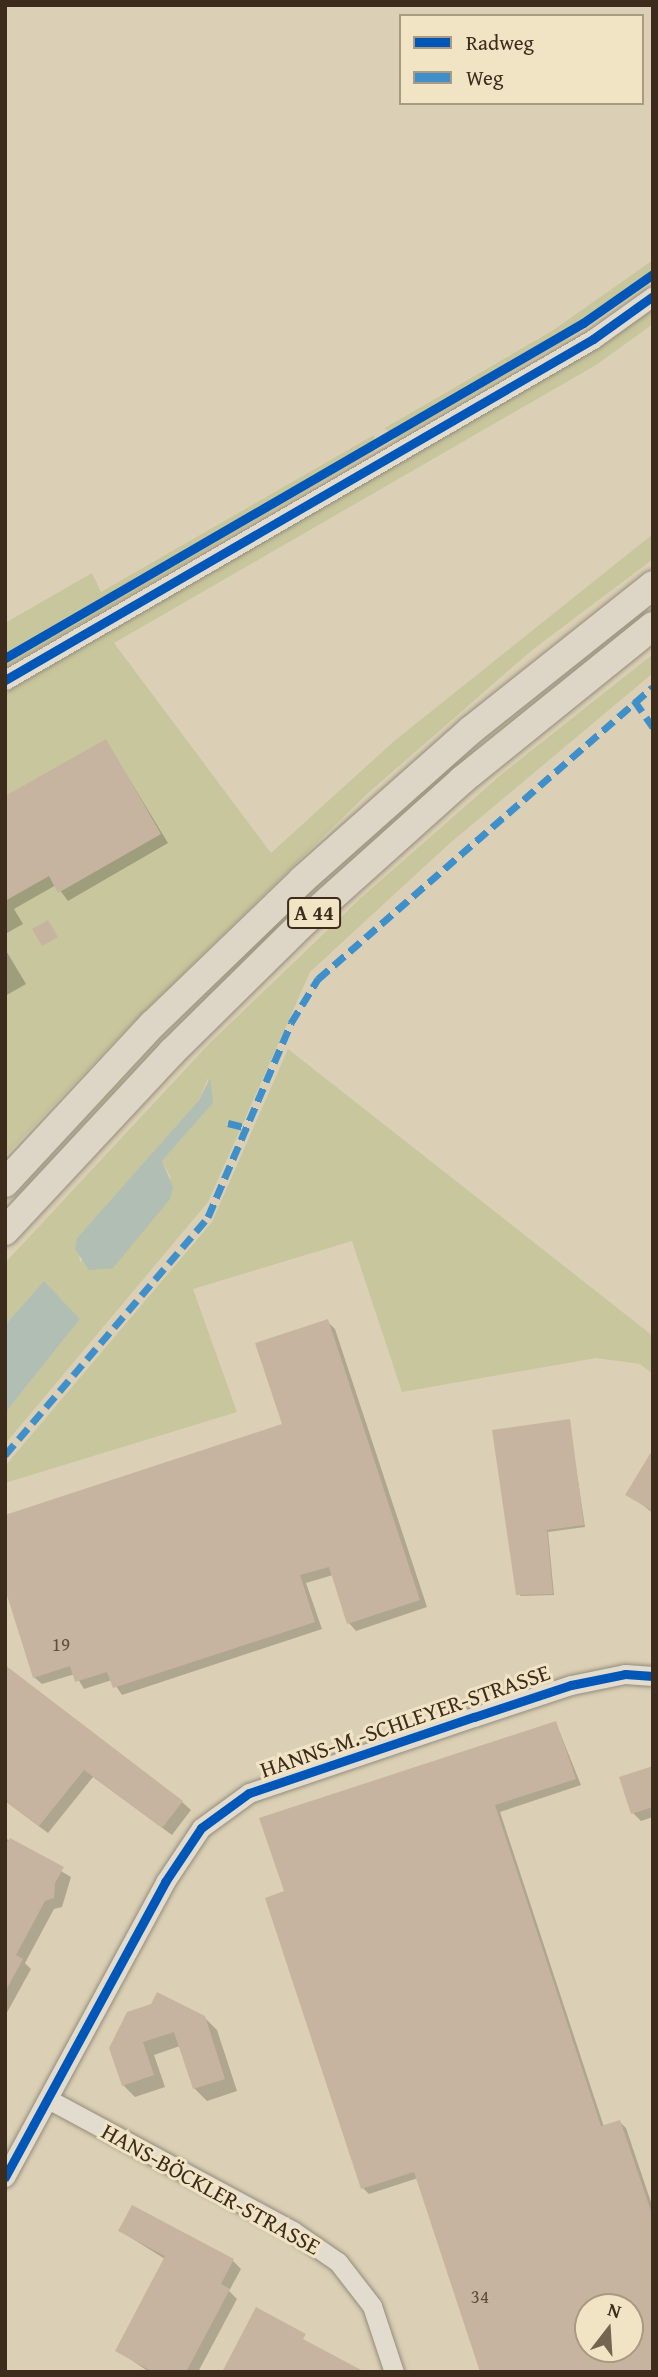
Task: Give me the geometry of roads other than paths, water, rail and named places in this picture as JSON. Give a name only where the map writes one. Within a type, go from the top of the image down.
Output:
[{"type":"highway","name":"A 44","points":[[5,1183],[153,1024],[302,880],[471,730],[653,585]]},
{"type":"highway","name":"A 44","points":[[5,1231],[163,1061],[304,922],[462,780],[653,626]]},
{"type":"street","points":[[5,680],[593,339],[653,296]]},
{"type":"street","name":"HANNS-M.-SCHLEYER-STRASSE","points":[[5,2177],[165,1882],[201,1828],[249,1793],[571,1685],[625,1674],[653,1676]]},
{"type":"street","name":"HANS-BÖCKLER-STRASSE","points":[[48,2099],[293,2231],[338,2262],[372,2306],[394,2372]]}]
